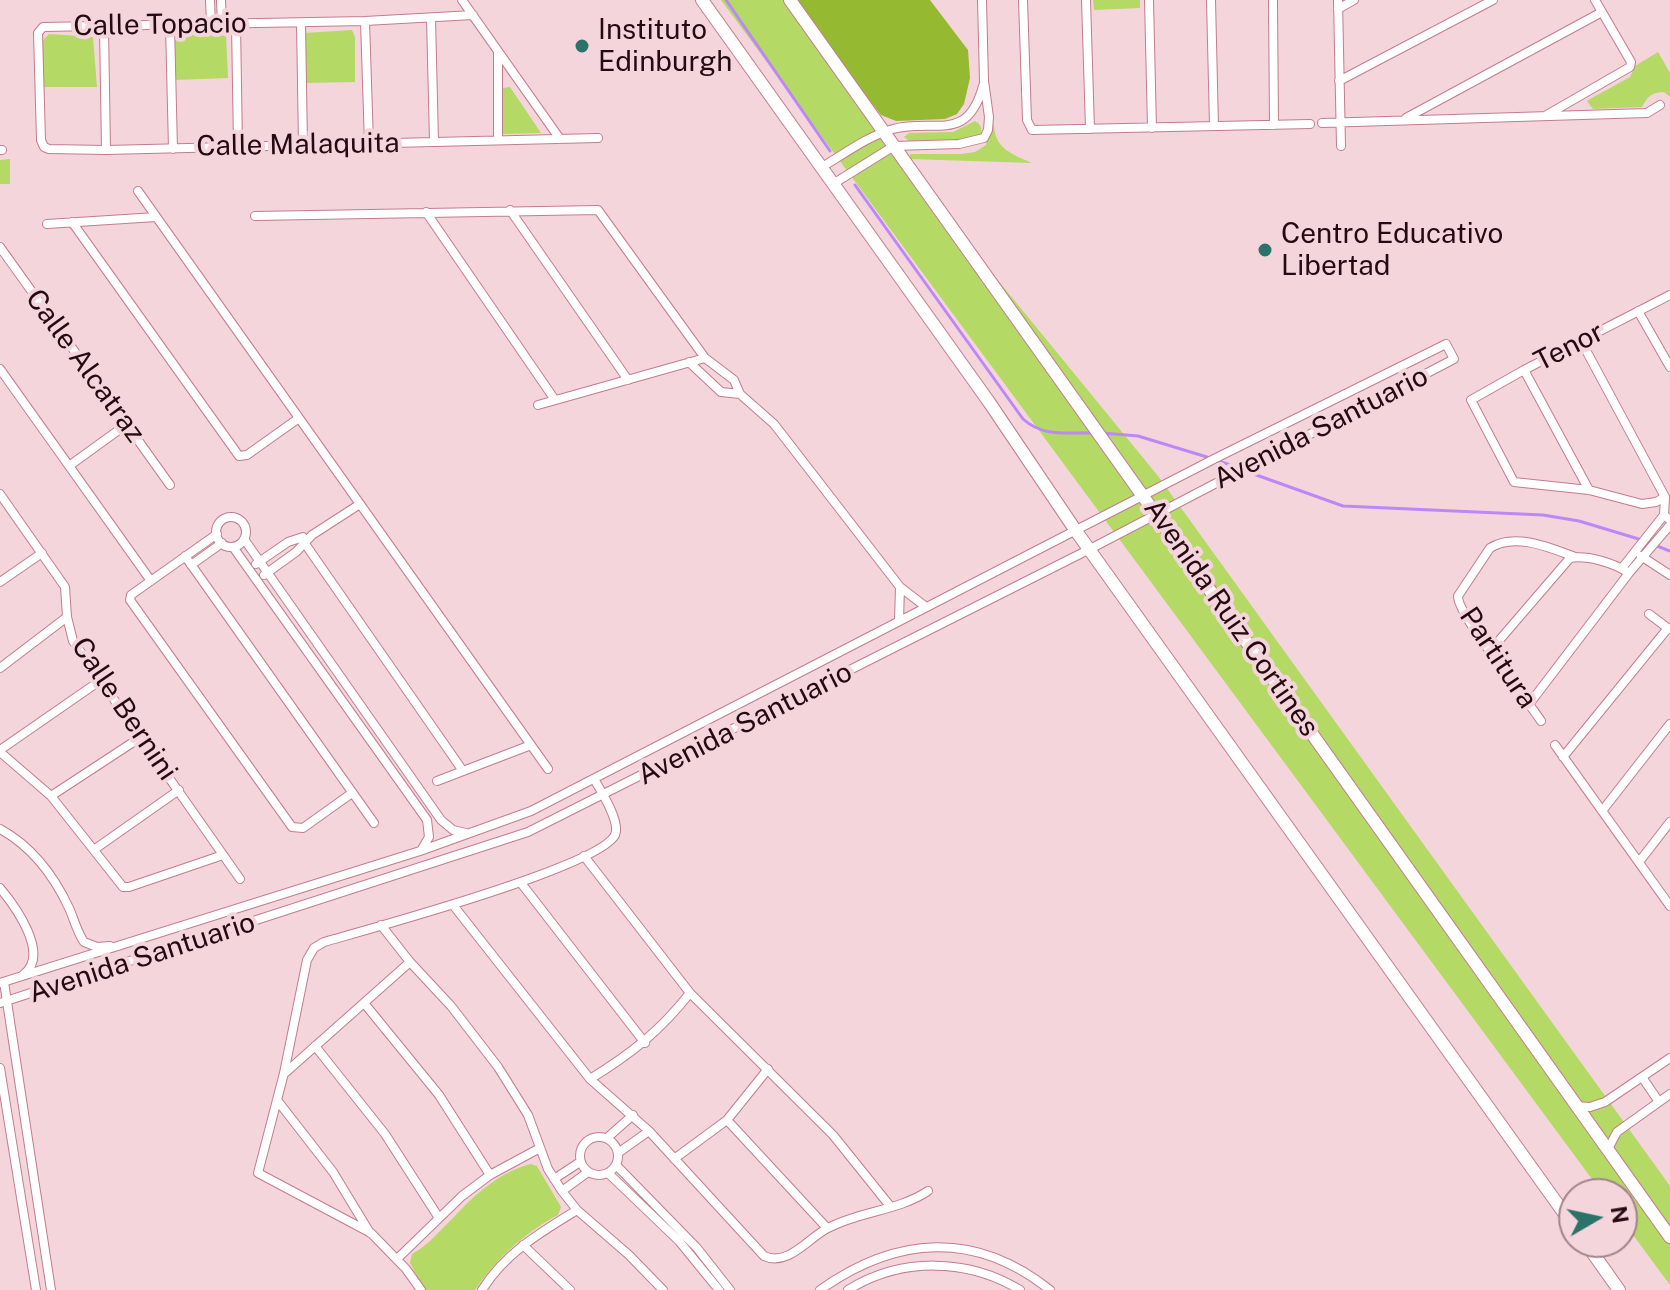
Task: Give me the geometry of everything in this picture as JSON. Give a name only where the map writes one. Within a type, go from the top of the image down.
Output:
[{"type":"main road","points":[[702,0],[989,402],[1076,531],[1558,1205]]},
{"type":"main road","name":"Avenida Ruiz Cortines","points":[[790,0],[1670,1237]]},
{"type":"main road","points":[[1596,1258],[1619,1290]]},
{"type":"street","points":[[210,0],[211,25]]},
{"type":"street","points":[[221,0],[222,25]]},
{"type":"street","points":[[462,0],[560,139]]},
{"type":"street","points":[[833,184],[894,146],[959,144],[984,138],[989,125],[984,81],[982,0]]},
{"type":"street","points":[[1023,0],[1027,124],[1036,131],[1310,124]]},
{"type":"street","points":[[1086,0],[1090,129]]},
{"type":"street","points":[[1149,0],[1152,128]]},
{"type":"street","points":[[1211,0],[1214,126]]},
{"type":"street","points":[[1273,0],[1274,125]]},
{"type":"street","points":[[1341,146],[1338,4],[1354,0]]},
{"type":"street","points":[[1339,81],[1493,0]]},
{"type":"street","points":[[1544,116],[1629,68],[1631,62],[1595,0]]},
{"type":"street","points":[[1402,121],[1602,12]]},
{"type":"street","name":"Calle Topacio","points":[[41,140],[40,29],[50,26],[301,23],[473,15]]},
{"type":"street","points":[[431,18],[434,142]]},
{"type":"street","points":[[365,21],[369,144]]},
{"type":"street","points":[[301,23],[303,145]]},
{"type":"street","points":[[236,24],[238,146]]},
{"type":"street","points":[[170,26],[173,149]]},
{"type":"street","points":[[104,27],[106,150]]},
{"type":"street","points":[[498,52],[498,140]]},
{"type":"street","points":[[822,167],[884,132],[902,127],[939,128],[957,124],[974,109],[984,81]]},
{"type":"street","points":[[1322,123],[1647,113],[1660,105]]},
{"type":"street","name":"Calle Malaquita","points":[[41,140],[44,147],[49,149],[106,150],[598,138]]},
{"type":"street","points":[[138,191],[548,769]]},
{"type":"street","points":[[255,216],[594,208],[602,212],[705,358],[734,380],[740,394],[774,424],[900,587],[926,607]]},
{"type":"street","points":[[510,210],[628,380]]},
{"type":"street","points":[[426,212],[555,400]]},
{"type":"street","points":[[47,224],[156,217]]},
{"type":"street","points":[[72,222],[239,456],[247,455],[299,418]]},
{"type":"street","name":"Calle Alcatraz","points":[[0,247],[170,485]]},
{"type":"street","name":"Tenor","points":[[1589,490],[1516,483],[1471,403],[1475,396],[1670,295]]},
{"type":"street","points":[[1638,311],[1670,367]]},
{"type":"street","points":[[1581,341],[1665,497],[1668,520],[1662,535],[1646,554],[1625,571]]},
{"type":"street","name":"Avenida Santuario","points":[[2,983],[420,851],[531,811],[1446,344],[1454,359],[1090,549],[507,841],[4,1002]]},
{"type":"street","points":[[538,405],[705,358]]},
{"type":"street","points":[[689,362],[721,392],[740,394]]},
{"type":"street","points":[[0,369],[151,581]]},
{"type":"street","points":[[1524,370],[1589,490],[1642,504],[1651,504],[1665,497]]},
{"type":"street","points":[[69,466],[127,424]]},
{"type":"street","name":"Calle Bernini","points":[[0,494],[65,587],[67,617],[73,641],[240,879]]},
{"type":"street","points":[[257,580],[303,541],[360,504]]},
{"type":"street","points":[[420,851],[429,837],[427,820],[233,547],[222,543],[217,534],[219,524],[232,517],[244,525],[244,539],[441,820],[453,830],[470,833]]},
{"type":"street","points":[[1530,703],[1625,571],[1637,548],[1652,529],[1668,520]]},
{"type":"street","points":[[217,534],[131,595],[130,600],[292,827],[303,828],[352,793]]},
{"type":"street","points":[[233,547],[244,539]]},
{"type":"street","points":[[249,570],[288,542],[303,541]]},
{"type":"street","points":[[303,541],[463,771]]},
{"type":"street","name":"Partitura","points":[[1541,721],[1458,601],[1490,548],[1505,542],[1541,544],[1575,557]]},
{"type":"street","points":[[191,565],[222,543]]},
{"type":"street","points":[[1637,548],[1670,575]]},
{"type":"street","points":[[0,582],[42,553]]},
{"type":"street","points":[[185,556],[374,823]]},
{"type":"street","points":[[1490,651],[1565,561],[1575,557],[1625,571]]},
{"type":"street","points":[[899,621],[900,587]]},
{"type":"street","points":[[1563,757],[1669,628],[1649,614]]},
{"type":"street","points":[[0,668],[67,617]]},
{"type":"street","points":[[834,655],[845,672]]},
{"type":"street","points":[[101,680],[0,751],[51,796],[95,849],[118,883],[129,887],[223,855]]},
{"type":"street","points":[[1602,811],[1670,724]]},
{"type":"street","points":[[51,796],[141,737]]},
{"type":"street","points":[[437,781],[531,745]]},
{"type":"street","points":[[1555,745],[1670,906]]},
{"type":"street","points":[[371,1233],[258,1175],[310,954],[324,942],[521,883],[584,856],[612,840],[617,832],[616,824],[594,779]]},
{"type":"street","points":[[95,849],[179,790]]},
{"type":"street","points":[[1639,862],[1670,822]]},
{"type":"street","points":[[0,829],[28,848],[45,869],[66,902],[84,942],[97,947],[125,944]]},
{"type":"street","points":[[584,856],[690,993],[833,1135],[890,1206]]},
{"type":"street","points":[[521,883],[645,1043]]},
{"type":"street","points":[[0,888],[23,922],[34,950],[32,968],[19,978]]},
{"type":"street","points":[[291,892],[297,908]]},
{"type":"street","points":[[453,905],[590,1079],[649,1131],[764,1256],[774,1260],[785,1258],[827,1228],[856,1216],[905,1204],[928,1191]]},
{"type":"street","points":[[381,925],[451,1006],[498,1067],[528,1115],[540,1148],[562,1191],[577,1210],[629,1255],[663,1290]]},
{"type":"street","points":[[284,1073],[410,962]]},
{"type":"street","points":[[2,983],[51,1290]]},
{"type":"street","points":[[590,1079],[645,1043],[690,993]]},
{"type":"street","points":[[364,1003],[439,1095],[490,1175]]},
{"type":"street","points":[[315,1046],[385,1134],[439,1218]]},
{"type":"street","points":[[1575,1106],[1600,1105],[1670,1058]]},
{"type":"street","points":[[0,1068],[36,1290]]},
{"type":"street","points":[[674,1159],[727,1120],[768,1069]]},
{"type":"street","points":[[1642,1077],[1659,1102]]},
{"type":"street","points":[[1608,1150],[1617,1132],[1670,1094]]},
{"type":"street","points":[[277,1100],[333,1172],[371,1233],[397,1259],[421,1290]]},
{"type":"street","points":[[607,1138],[633,1115]]},
{"type":"street","points":[[727,1120],[827,1228]]},
{"type":"street","points":[[618,1153],[649,1131]]},
{"type":"street","points":[[594,1137],[612,1141],[618,1153],[616,1165],[608,1173],[597,1175],[588,1172],[580,1162],[580,1149],[594,1137]]},
{"type":"street","points":[[397,1259],[490,1175],[540,1148]]},
{"type":"street","points":[[554,1179],[580,1162]]},
{"type":"street","points":[[616,1165],[697,1248],[730,1290]]},
{"type":"street","points":[[562,1191],[588,1172]]},
{"type":"street","points":[[608,1173],[679,1241],[719,1290]]},
{"type":"street","points":[[482,1290],[523,1245],[577,1210]]},
{"type":"street","points":[[523,1245],[570,1290]]},
{"type":"street","points":[[820,1290],[878,1257],[897,1251],[949,1247],[977,1251],[1006,1262],[1035,1277],[1050,1290]]},
{"type":"street","points":[[848,1290],[883,1272],[944,1265],[981,1272],[1020,1290]]},
{"type":"green space","points":[[721,0],[784,0],[884,141],[1158,476],[1670,1186],[1670,1285],[1638,1242],[1638,1178],[1591,1178]]},
{"type":"green space","points":[[791,0],[930,0],[968,50],[970,78],[964,104],[957,114],[945,119],[896,121],[881,115]]},
{"type":"green space","points":[[1093,0],[1140,0],[1140,8],[1094,10]]},
{"type":"green space","points":[[352,30],[355,37],[355,82],[305,83],[304,33]]},
{"type":"green space","points":[[224,32],[228,78],[174,80],[173,33]]},
{"type":"green space","points":[[49,34],[93,37],[97,87],[43,87],[43,40]]},
{"type":"green space","points":[[1658,52],[1670,73],[1670,97],[1660,92],[1650,96],[1642,107],[1593,109],[1587,101],[1630,77],[1635,66]]},
{"type":"green space","points":[[510,87],[541,133],[502,134],[500,92],[502,88]]},
{"type":"green space","points":[[975,121],[981,130],[979,137],[973,139],[909,141],[904,137],[909,133],[953,132]]},
{"type":"green space","points":[[991,125],[994,125],[998,140],[1006,150],[1032,163],[910,159],[910,154],[975,152],[986,145]]},
{"type":"green space","points":[[10,159],[10,184],[0,184],[0,160]]},
{"type":"green space","points":[[531,1164],[537,1166],[561,1207],[558,1215],[512,1248],[492,1267],[475,1290],[424,1290],[410,1263],[412,1254],[429,1242],[489,1185],[509,1172]]},
{"type":"waterway","points":[[726,0],[830,151]]},
{"type":"waterway","points":[[855,185],[1023,419],[1048,432],[1094,433]]},
{"type":"waterway","points":[[1102,433],[1138,436],[1207,457]]},
{"type":"waterway","points":[[1219,461],[1235,467]]},
{"type":"waterway","points":[[1248,472],[1343,506],[1543,515],[1579,521],[1642,540]]},
{"type":"waterway","points":[[1657,546],[1670,551]]},
{"type":"place","name":"Instituto Edinburgh","points":[[582,46]]},
{"type":"place","name":"Centro Educativo Libertad","points":[[1265,250]]}]
